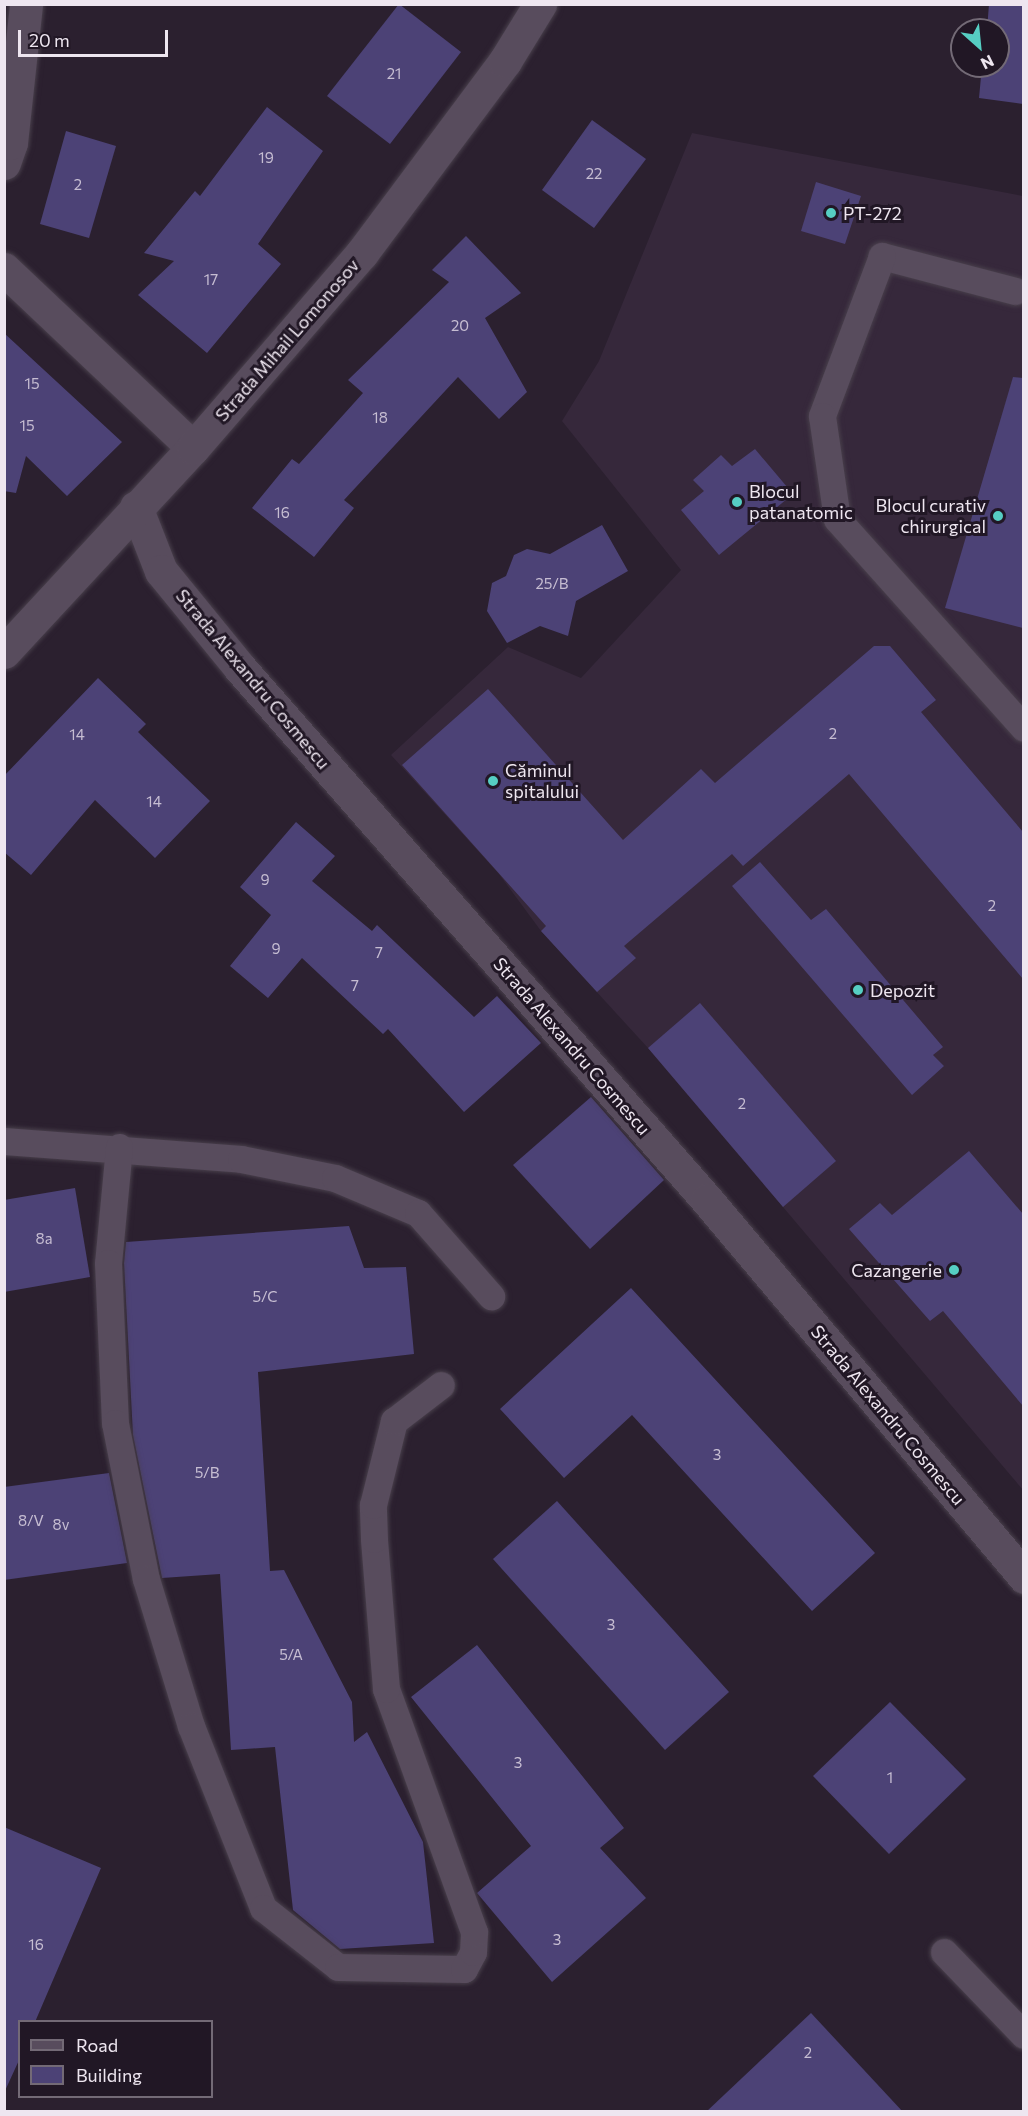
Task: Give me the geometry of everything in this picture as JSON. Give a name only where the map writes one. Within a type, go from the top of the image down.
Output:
[{"type":"street","points":[[7,149],[26,4]]},
{"type":"street","name":"Strada Mihail Lomonosov","points":[[4,652],[193,448],[362,253],[505,62],[540,4]]},
{"type":"street","points":[[4,269],[193,448]]},
{"type":"street","name":"Strada Alexandru Cosmescu","points":[[136,507],[161,571],[240,668],[707,1200],[1023,1577]]},
{"type":"lane","points":[[1015,291],[882,256],[822,416],[837,519],[1023,728]]},
{"type":"lane","points":[[4,1141],[119,1147],[240,1159],[335,1178],[418,1213],[491,1296]]},
{"type":"lane","points":[[119,1147],[108,1263],[115,1422],[146,1580],[191,1726],[263,1908],[338,1967],[464,1969],[473,1952],[474,1932],[386,1689],[374,1539],[373,1505],[394,1421],[441,1386]]},
{"type":"lane","points":[[944,1952],[1023,2035]]},
{"type":"shaded area","points":[[692,133],[1023,196],[1023,1490],[648,1048],[541,931],[499,874],[391,755],[508,647],[581,678],[681,570],[562,421],[599,361]]},
{"type":"building","points":[[399,4],[461,52],[390,144],[327,96]]},
{"type":"building","points":[[989,4],[1023,4],[1023,104],[979,98],[981,78],[1010,78],[1010,18],[988,18]]},
{"type":"building","points":[[267,107],[323,151],[258,244],[281,264],[207,353],[138,295],[174,261],[144,253],[195,191],[200,196]]},
{"type":"building","points":[[592,120],[646,159],[594,228],[542,190]]},
{"type":"building","points":[[66,131],[116,146],[89,238],[40,224]]},
{"type":"building","name":"PT-272","points":[[816,182],[861,196],[845,244],[801,231]]},
{"type":"building","points":[[466,236],[521,293],[485,318],[527,392],[499,419],[458,377],[344,500],[354,508],[314,557],[252,508],[292,459],[299,464],[363,393],[348,380],[449,282],[432,270]]},
{"type":"building","points":[[4,333],[122,442],[67,496],[26,456],[16,493],[4,491]]},
{"type":"building","name":"Blocul curativ chirurgical","points":[[1013,377],[1023,378],[1023,628],[945,608]]},
{"type":"building","name":"Blocul patanatomic","points":[[755,449],[793,494],[719,555],[681,510],[704,491],[693,480],[721,455],[732,466]]},
{"type":"building","points":[[602,525],[628,571],[576,601],[568,636],[540,626],[507,643],[487,611],[492,583],[506,576],[514,555],[527,549],[550,554]]},
{"type":"building","points":[[874,646],[890,646],[936,700],[921,712],[1023,832],[1023,979],[849,774],[743,866],[732,854],[624,946],[636,958],[597,992],[541,931],[546,926],[402,765],[488,689],[623,840],[701,769],[715,783]]},
{"type":"building","points":[[98,678],[146,724],[138,732],[210,801],[155,858],[95,800],[31,875],[4,852],[4,776]]},
{"type":"building","points":[[296,822],[335,856],[312,881],[372,931],[377,925],[474,1017],[497,996],[541,1043],[464,1112],[388,1029],[383,1034],[302,958],[268,998],[230,966],[271,915],[240,887]]},
{"type":"building","name":"Depozit","points":[[760,862],[811,920],[826,909],[943,1047],[933,1055],[944,1066],[912,1095],[732,886]]},
{"type":"building","points":[[700,1003],[836,1161],[783,1207],[648,1048]]},
{"type":"building","points":[[591,1097],[664,1180],[590,1249],[513,1165]]},
{"type":"building","name":"Cazangerie","points":[[969,1151],[1023,1214],[1023,1406],[943,1311],[930,1321],[849,1229],[880,1203],[892,1215]]},
{"type":"building","points":[[75,1188],[90,1277],[4,1292],[4,1200]]},
{"type":"building","points":[[349,1226],[364,1268],[406,1267],[414,1354],[258,1372],[270,1571],[284,1570],[352,1702],[354,1742],[367,1732],[423,1842],[434,1943],[340,1949],[293,1910],[275,1747],[231,1750],[220,1574],[162,1578],[133,1435],[124,1263],[126,1242]]},
{"type":"building","points":[[631,1288],[875,1553],[812,1611],[632,1415],[564,1478],[500,1409]]},
{"type":"building","points":[[109,1473],[127,1563],[4,1580],[4,1487]]},
{"type":"building","points":[[557,1501],[729,1692],[665,1750],[493,1559]]},
{"type":"building","points":[[477,1645],[624,1828],[600,1848],[646,1898],[552,1982],[477,1893],[531,1846],[411,1697]]},
{"type":"building","points":[[890,1702],[966,1779],[889,1854],[813,1776]]},
{"type":"building","points":[[4,1827],[101,1868],[36,2020],[18,2020],[18,2062],[4,2093]]},
{"type":"building","points":[[811,2013],[903,2112],[706,2112]]},
{"type":"place","name":"PT-272","points":[[831,213]]},
{"type":"place","name":"Blocul patanatomic","points":[[737,502]]},
{"type":"place","name":"Blocul curativ chirurgical","points":[[998,516]]},
{"type":"place","name":"Căminul spitalului","points":[[493,781]]},
{"type":"place","name":"Depozit","points":[[858,990]]},
{"type":"place","name":"Cazangerie","points":[[954,1270]]}]
